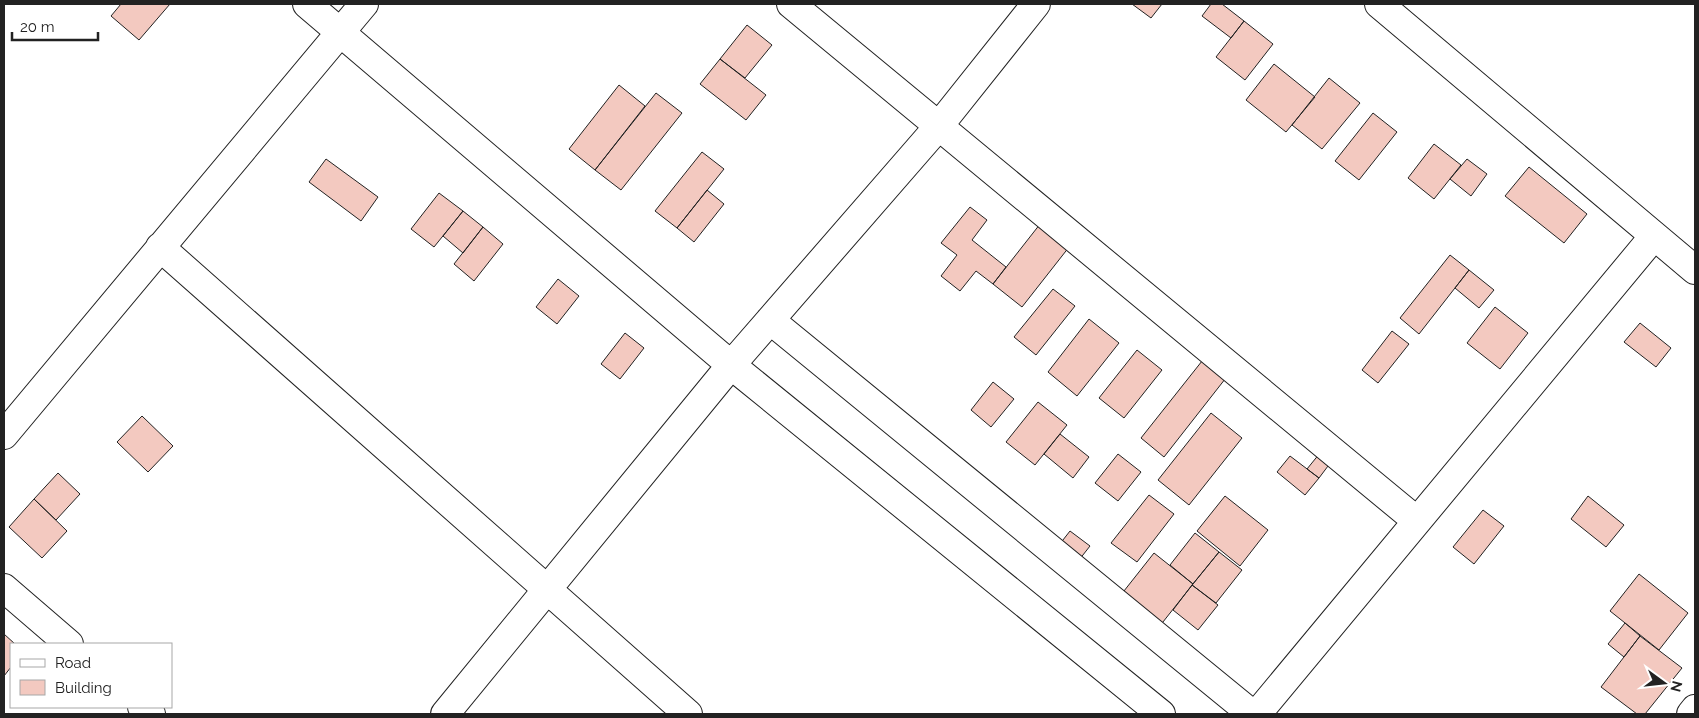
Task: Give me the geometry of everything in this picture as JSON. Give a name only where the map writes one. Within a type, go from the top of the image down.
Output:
[{"type":"street","points":[[307,4],[731,365],[1161,714]]},
{"type":"street","points":[[4,435],[364,4]]},
{"type":"street","points":[[791,4],[1417,521]]},
{"type":"street","points":[[445,714],[731,365],[938,127],[1036,4]]},
{"type":"street","points":[[1379,4],[1695,270]]},
{"type":"street","points":[[1257,714],[1654,236]]},
{"type":"street","points":[[160,247],[548,588],[688,714]]},
{"type":"street","points":[[770,320],[1252,714]]},
{"type":"street","points":[[4,588],[68,643]]},
{"type":"street","points":[[1691,714],[1695,709]]},
{"type":"building","points":[[121,4],[170,4],[139,40],[111,16]]},
{"type":"building","points":[[1132,4],[1162,4],[1151,18]]},
{"type":"building","points":[[1211,4],[1222,4],[1244,21],[1231,38],[1202,16]]},
{"type":"building","points":[[1244,21],[1273,44],[1245,80],[1216,57]]},
{"type":"building","points":[[747,25],[772,45],[745,78],[720,59]]},
{"type":"building","points":[[720,59],[766,95],[746,120],[700,84]]},
{"type":"building","points":[[1274,64],[1315,97],[1286,132],[1246,100]]},
{"type":"building","points":[[1329,78],[1360,103],[1322,149],[1292,125]]},
{"type":"building","points":[[619,85],[645,106],[595,170],[569,149]]},
{"type":"building","points":[[656,93],[682,113],[621,190],[595,170]]},
{"type":"building","points":[[1373,113],[1397,132],[1359,180],[1335,161]]},
{"type":"building","points":[[1434,144],[1461,165],[1434,199],[1408,178]]},
{"type":"building","points":[[702,152],[724,169],[677,228],[655,211]]},
{"type":"building","points":[[326,159],[378,197],[361,221],[309,182]]},
{"type":"building","points":[[1467,159],[1487,174],[1471,196],[1450,179]]},
{"type":"building","points":[[1529,167],[1587,214],[1564,243],[1505,196]]},
{"type":"building","points":[[707,190],[724,204],[694,242],[677,228]]},
{"type":"building","points":[[439,193],[463,211],[434,247],[411,229]]},
{"type":"building","points":[[970,207],[987,220],[972,240],[1006,267],[993,284],[976,271],[960,291],[941,276],[957,255],[941,243]]},
{"type":"building","points":[[463,211],[483,227],[463,253],[443,236]]},
{"type":"building","points":[[1044,219],[1073,242],[1022,307],[993,284]]},
{"type":"building","points":[[483,227],[503,244],[474,281],[454,264]]},
{"type":"building","points":[[1450,255],[1469,270],[1419,334],[1400,318]]},
{"type":"building","points":[[1469,270],[1494,290],[1479,308],[1455,288]]},
{"type":"building","points":[[558,279],[579,296],[557,324],[536,307]]},
{"type":"building","points":[[1053,289],[1075,306],[1036,355],[1014,337]]},
{"type":"building","points":[[1495,307],[1528,333],[1500,369],[1467,343]]},
{"type":"building","points":[[1089,319],[1119,343],[1077,396],[1048,372]]},
{"type":"building","points":[[1640,323],[1671,348],[1656,367],[1624,342]]},
{"type":"building","points":[[1392,331],[1409,344],[1378,383],[1362,370]]},
{"type":"building","points":[[625,333],[644,348],[620,379],[601,364]]},
{"type":"building","points":[[1137,350],[1162,370],[1124,418],[1099,398]]},
{"type":"building","points":[[1206,356],[1229,374],[1164,457],[1141,438]]},
{"type":"building","points":[[993,382],[1014,399],[991,427],[971,410]]},
{"type":"building","points":[[1038,402],[1067,425],[1035,465],[1006,442]]},
{"type":"building","points":[[1211,413],[1242,438],[1189,505],[1158,480]]},
{"type":"building","points":[[142,416],[173,446],[148,472],[117,442]]},
{"type":"building","points":[[1060,434],[1089,457],[1073,478],[1044,454]]},
{"type":"building","points":[[1320,453],[1331,462],[1319,478],[1307,469]]},
{"type":"building","points":[[1118,454],[1141,472],[1118,501],[1095,483]]},
{"type":"building","points":[[1290,456],[1319,478],[1305,495],[1277,472]]},
{"type":"building","points":[[58,473],[80,494],[56,520],[34,499]]},
{"type":"building","points":[[1149,495],[1174,514],[1137,562],[1111,543]]},
{"type":"building","points":[[1225,496],[1268,530],[1240,566],[1197,531]]},
{"type":"building","points":[[1588,496],[1624,525],[1606,547],[1571,519]]},
{"type":"building","points":[[34,499],[67,531],[42,558],[9,527]]},
{"type":"building","points":[[1483,510],[1504,526],[1474,564],[1453,547]]},
{"type":"building","points":[[1070,531],[1090,546],[1079,560],[1059,545]]},
{"type":"building","points":[[1195,533],[1219,552],[1193,584],[1170,565]]},
{"type":"building","points":[[1219,552],[1242,570],[1216,603],[1192,585]]},
{"type":"building","points":[[1154,553],[1193,584],[1159,627],[1120,596]]},
{"type":"building","points":[[1639,574],[1688,613],[1659,650],[1610,611]]},
{"type":"building","points":[[1192,585],[1218,605],[1198,630],[1173,610]]},
{"type":"building","points":[[1625,623],[1640,636],[1624,657],[1608,644]]},
{"type":"building","points":[[4,634],[14,643],[10,643],[10,668],[4,676]]},
{"type":"building","points":[[1640,636],[1682,668],[1645,714],[1637,714],[1601,687]]}]
